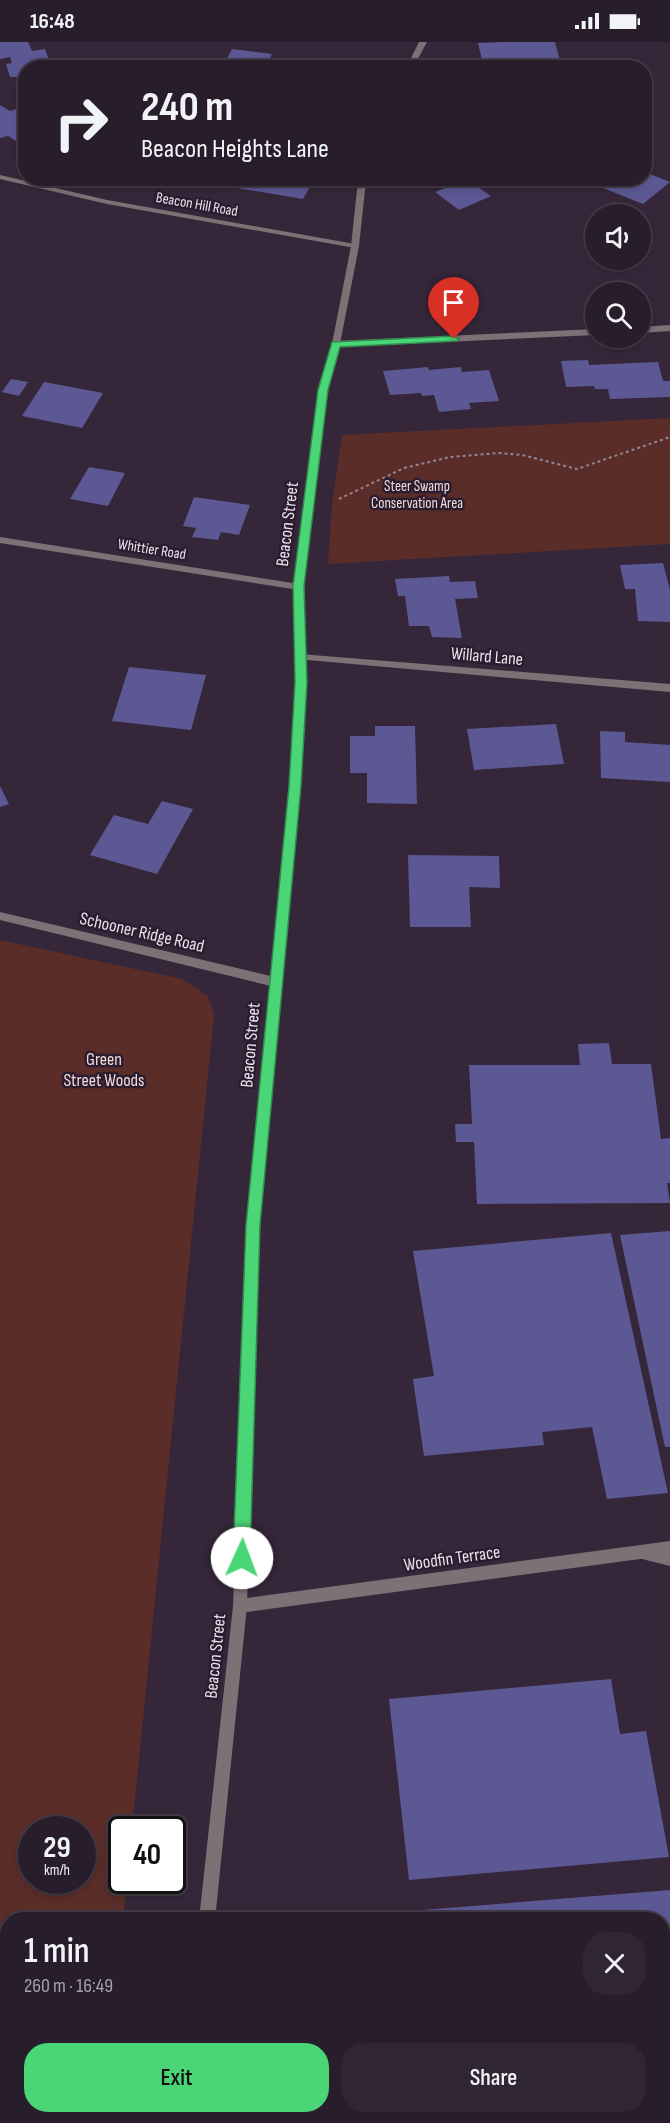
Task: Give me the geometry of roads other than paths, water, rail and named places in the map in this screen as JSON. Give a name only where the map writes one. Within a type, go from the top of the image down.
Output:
[{"type":"street","points":[[413,60],[423,42]]},
{"type":"street","name":"Beacon Hill Road","points":[[0,177],[18,181]]},
{"type":"street","name":"Beacon Hill Road","points":[[39,186],[107,202],[355,246]]},
{"type":"street","name":"Beacon Street","points":[[208,1912],[240,1606],[253,1225],[295,786],[300,657],[298,586],[323,390],[336,344],[355,246],[362,186]]},
{"type":"street","points":[[651,329],[670,328]]},
{"type":"street","points":[[336,344],[585,333]]},
{"type":"street","name":"Whittier Road","points":[[0,540],[298,586]]},
{"type":"street","name":"Willard Lane","points":[[300,657],[670,688]]},
{"type":"street","name":"Schooner Ridge Road","points":[[0,916],[275,982]]},
{"type":"street","name":"Woodfin Terrace","points":[[240,1606],[670,1548]]},
{"type":"street","points":[[639,1552],[670,1559]]},
{"type":"park label","name":"Steer Swamp Conservation Area","points":[[417,494]]},
{"type":"park label","name":"Green Street Woods","points":[[104,1069]]}]
